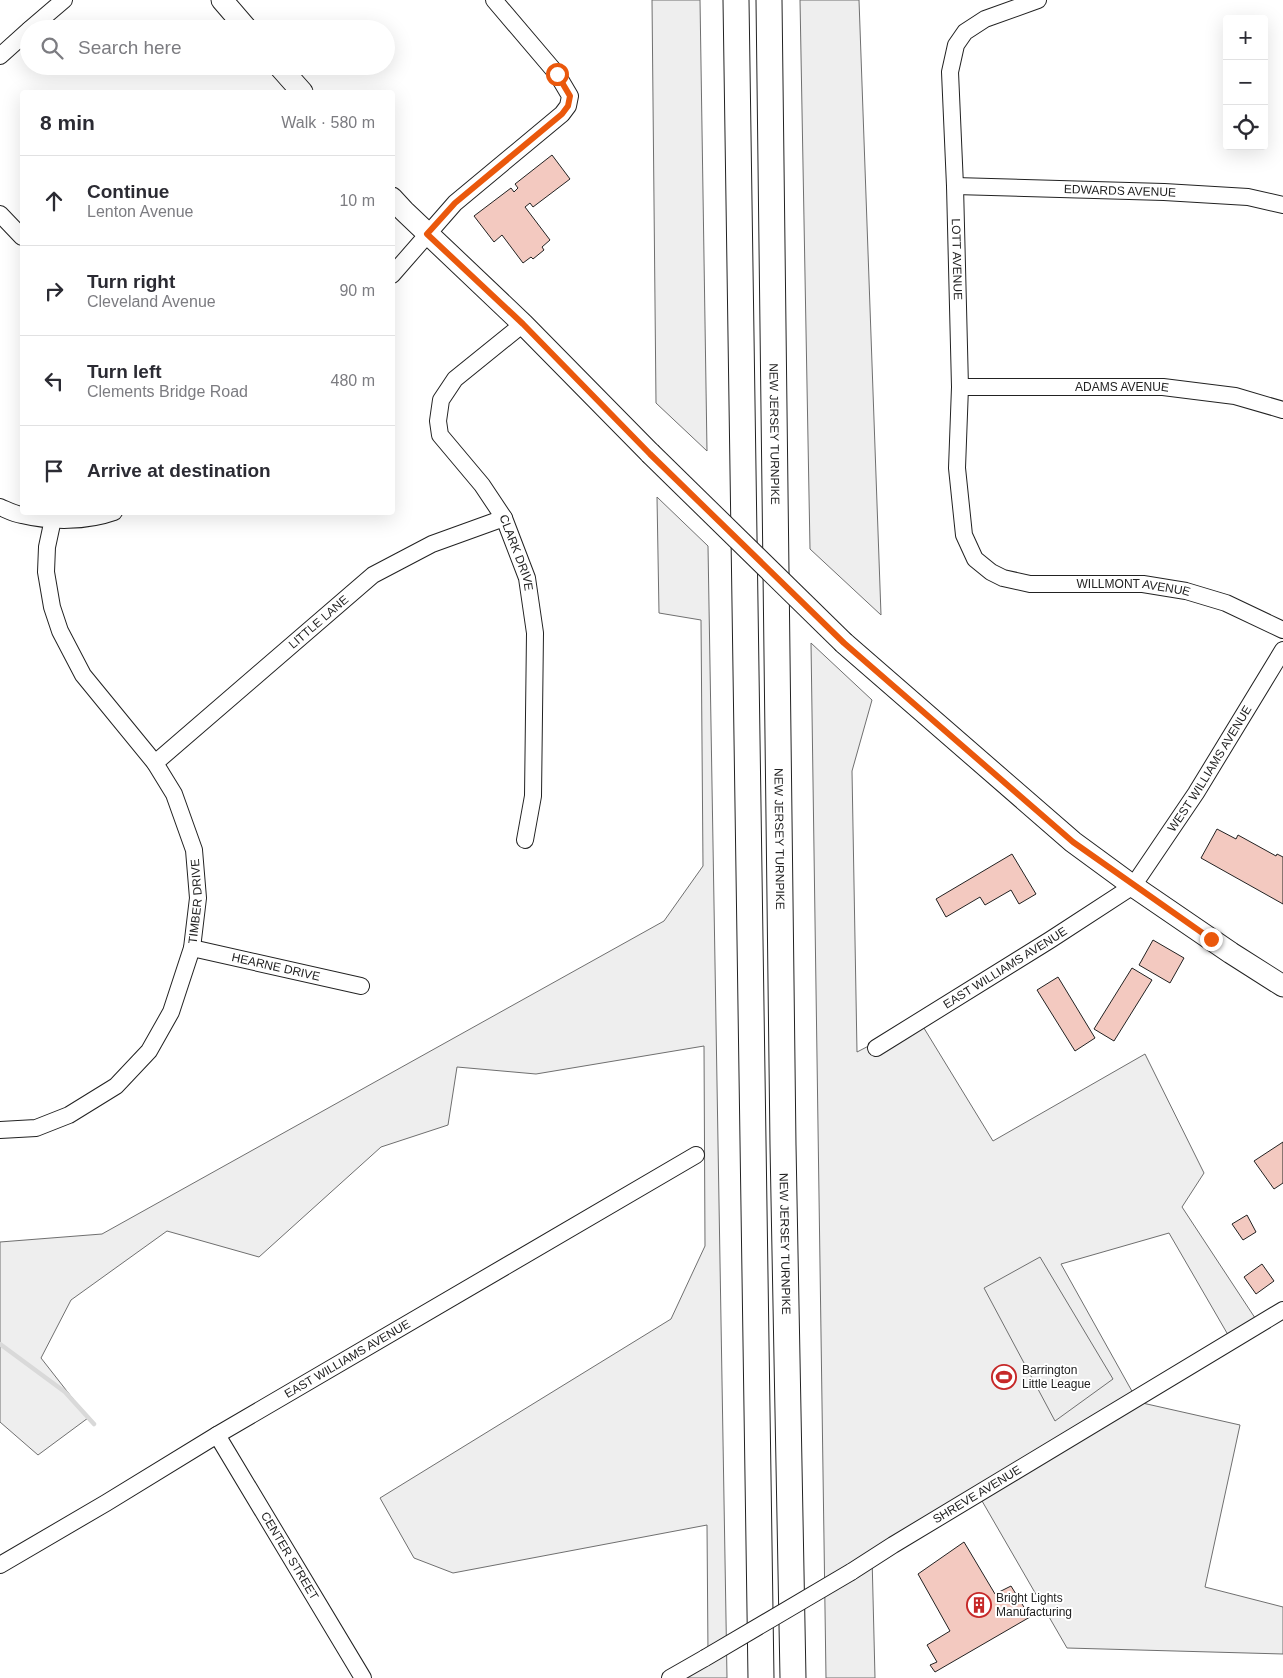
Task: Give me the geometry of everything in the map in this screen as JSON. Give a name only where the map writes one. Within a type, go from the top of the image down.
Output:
[{"type":"highway","points":[[736,0],[761,1678]]},
{"type":"highway","name":"NEW JERSEY TURNPIKE","points":[[769,0],[784,1155],[793,1678]]},
{"type":"main road","points":[[222,0],[239,20]]},
{"type":"main road","points":[[287,75],[300,90]]},
{"type":"main road","points":[[395,201],[427,234],[523,324],[650,454],[844,643],[1073,842],[1133,886],[1283,986]]},
{"type":"street","points":[[40,20],[64,0]]},
{"type":"street","points":[[395,271],[455,203],[562,114],[568,106],[570,96],[557,74],[494,0]]},
{"type":"street","name":"LOTT AVENUE","points":[[982,564],[975,559],[964,535],[957,468],[960,387],[950,72],[956,45],[965,32],[985,19],[1038,0]]},
{"type":"street","points":[[0,56],[20,37]]},
{"type":"street","name":"EDWARDS AVENUE","points":[[955,186],[1164,192],[1248,198],[1283,205]]},
{"type":"street","points":[[0,214],[20,235]]},
{"type":"street","name":"CLARK DRIVE","points":[[523,324],[455,379],[441,400],[438,421],[440,435],[482,485],[504,518],[527,578],[535,632],[533,796],[525,840]]},
{"type":"street","name":"ADAMS AVENUE","points":[[960,387],[1163,387],[1235,396],[1283,410]]},
{"type":"street","points":[[0,507],[20,515],[53,520],[97,518],[106,515]]},
{"type":"street","name":"LITTLE LANE","points":[[155,762],[373,575],[432,544],[504,518]]},
{"type":"street","name":"TIMBER DRIVE","points":[[0,1130],[36,1128],[70,1115],[116,1086],[149,1051],[171,1012],[192,948],[198,898],[194,850],[174,794],[155,762],[83,675],[60,631],[52,607],[46,572],[47,547],[53,520]]},
{"type":"street","name":"WILLMONT AVENUE","points":[[982,564],[991,572],[1004,578],[1030,584],[1143,584],[1186,591],[1226,603],[1283,630]]},
{"type":"street","name":"WEST WILLIAMS AVENUE","points":[[1133,886],[1196,793],[1283,650]]},
{"type":"street","name":"EAST WILLIAMS AVENUE","points":[[876,1048],[1133,886]]},
{"type":"street","name":"HEARNE DRIVE","points":[[192,948],[361,986]]},
{"type":"street","name":"EAST WILLIAMS AVENUE","points":[[0,1565],[217,1435],[696,1155]]},
{"type":"street","name":"SHREVE AVENUE","points":[[670,1678],[851,1572],[1283,1310]]},
{"type":"street","name":"CENTER STREET","points":[[217,1435],[363,1678]]},
{"type":"shaded area","points":[[652,0],[700,0],[707,451],[656,403]]},
{"type":"shaded area","points":[[800,0],[859,0],[881,615],[810,549]]},
{"type":"shaded area","points":[[657,497],[708,546],[727,1678],[677,1678],[708,1654],[707,1525],[453,1573],[414,1558],[380,1498],[671,1319],[705,1246],[704,1046],[536,1074],[457,1067],[448,1125],[381,1147],[259,1257],[167,1231],[71,1300],[41,1358],[88,1418],[38,1455],[0,1422],[0,1242],[102,1234],[664,921],[703,866],[701,620],[659,613]]},
{"type":"shaded area","points":[[811,643],[872,700],[852,771],[857,1052],[919,1020],[993,1141],[1145,1054],[1204,1173],[1182,1207],[1259,1324],[1231,1340],[1169,1233],[1061,1264],[1138,1402],[1240,1425],[1205,1587],[1283,1607],[1283,1654],[1067,1648],[978,1494],[872,1556],[875,1678],[826,1678]]},
{"type":"shaded area","points":[[1040,1257],[1113,1379],[1055,1421],[984,1288]]},
{"type":"building","points":[[552,155],[570,179],[533,207],[530,203],[525,207],[550,240],[542,247],[544,250],[533,259],[531,257],[523,263],[502,235],[494,242],[474,216],[511,188],[514,192],[518,188],[515,184]]},
{"type":"building","points":[[1217,829],[1236,839],[1238,835],[1276,856],[1277,854],[1283,857],[1283,904],[1201,858]]},
{"type":"building","points":[[1012,854],[1036,894],[1019,904],[1011,890],[985,905],[980,897],[946,917],[936,899]]},
{"type":"building","points":[[1153,940],[1184,958],[1170,983],[1139,965]]},
{"type":"building","points":[[1132,968],[1152,980],[1114,1041],[1094,1029]]},
{"type":"building","points":[[1058,977],[1095,1038],[1075,1051],[1037,990]]},
{"type":"building","points":[[1283,1142],[1283,1183],[1274,1189],[1254,1161]]},
{"type":"building","points":[[1247,1215],[1256,1232],[1243,1240],[1232,1224]]},
{"type":"building","points":[[1262,1264],[1274,1281],[1256,1294],[1244,1277]]},
{"type":"building","name":"Bright Lights Manufacturing","points":[[964,1542],[995,1594],[1011,1586],[1030,1617],[935,1672],[930,1665],[937,1662],[927,1645],[950,1631],[918,1574]]},
{"type":"waterway","points":[[0,1344],[65,1392],[94,1424]]},
{"type":"place","name":"Barrington Little League","points":[[1004,1377]]},
{"type":"place","name":"Bright Lights Manufacturing","points":[[979,1605]]},
{"type":"route","points":[[557,74],[570,96],[568,106],[562,114],[455,203],[427,234],[523,324],[650,454],[844,643],[1073,842],[1211,939]]}]
